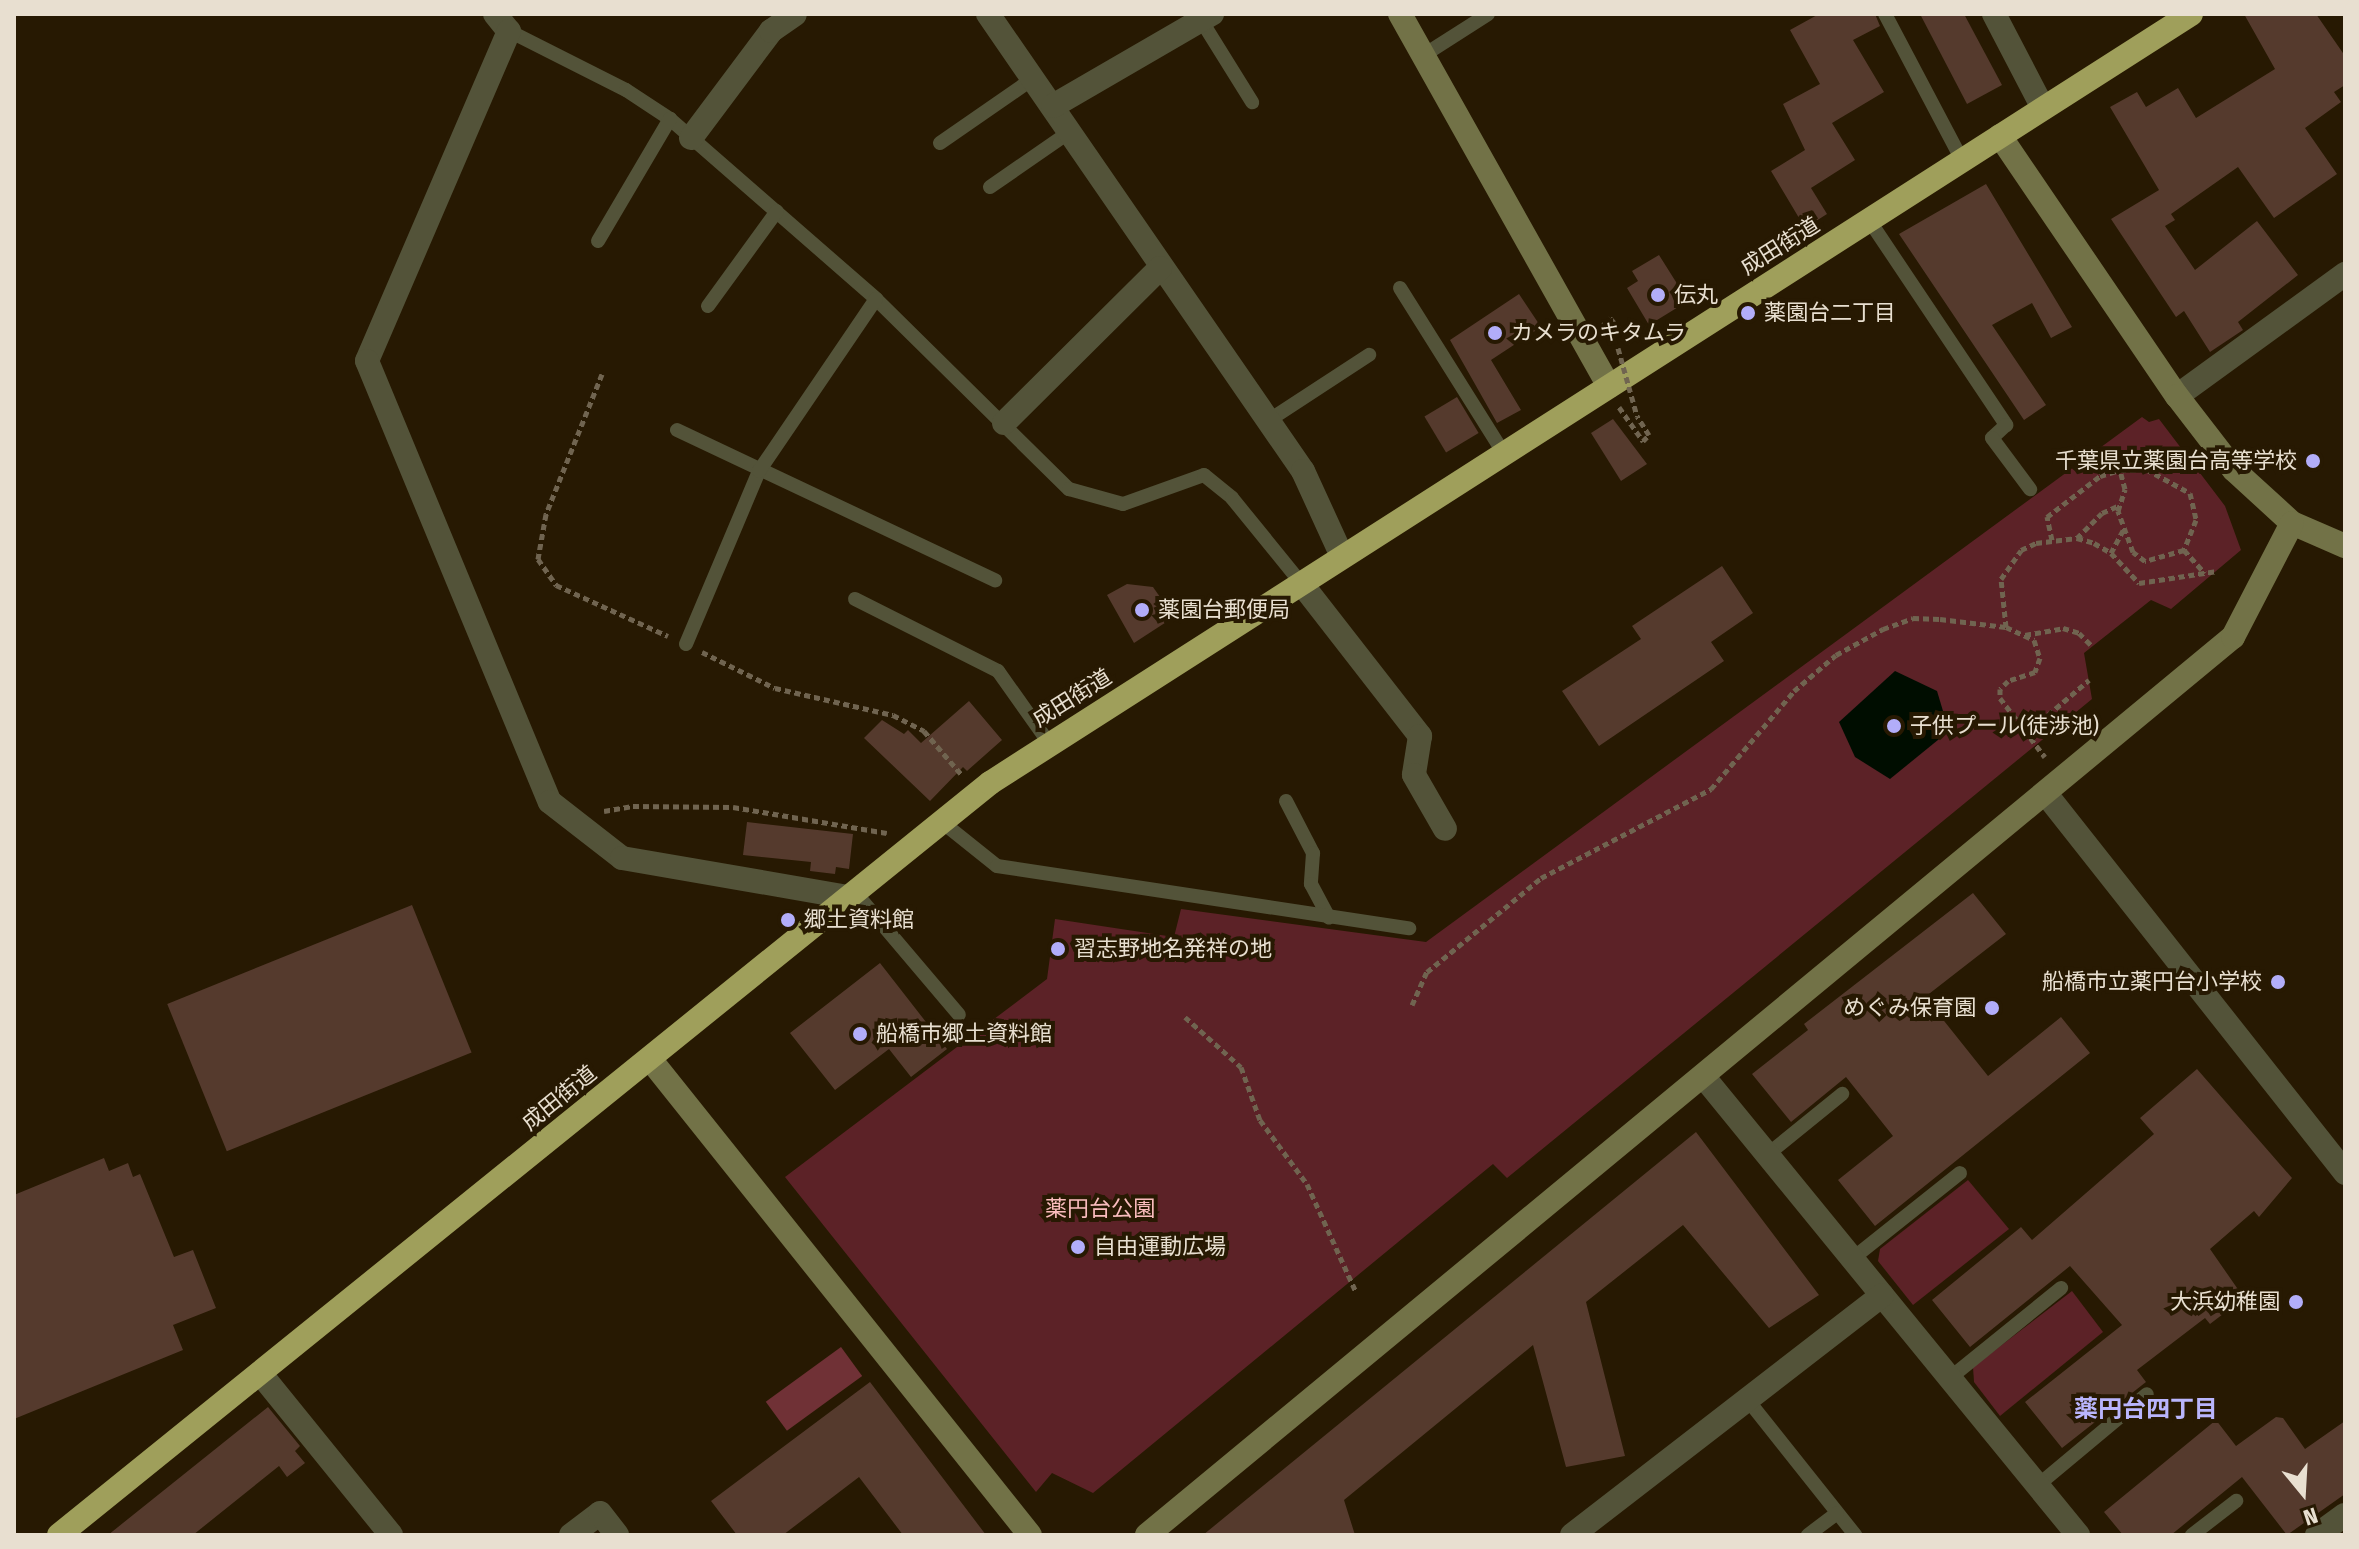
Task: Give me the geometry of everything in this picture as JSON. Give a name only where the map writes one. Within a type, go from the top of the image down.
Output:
[{"type":"highway","name":"成田街道","points":[[59,1535],[851,894],[1049,743],[1503,452],[1612,395],[1869,220],[2191,14]]},
{"type":"street","points":[[691,138],[765,22],[795,14]]},
{"type":"street","points":[[988,14],[1071,131],[1160,268],[1303,471],[1342,556]]},
{"type":"street","points":[[1400,14],[1612,395]]},
{"type":"street","points":[[1994,14],[2043,108]]},
{"type":"street","points":[[1053,106],[1203,16]]},
{"type":"street","points":[[502,22],[367,361],[550,802],[622,858],[851,894]]},
{"type":"street","points":[[2000,136],[2177,396],[2234,470],[2292,523],[2345,546]]},
{"type":"street","points":[[1004,423],[1160,268]]},
{"type":"street","points":[[2177,396],[2345,274]]},
{"type":"street","points":[[1147,1535],[2233,637],[2292,523]]},
{"type":"street","points":[[1301,583],[1420,736],[1414,775],[1445,829]]},
{"type":"street","points":[[2046,794],[2345,1173]]},
{"type":"street","points":[[650,1059],[1030,1535]]},
{"type":"street","points":[[1703,1076],[2078,1535]]},
{"type":"street","points":[[1572,1535],[1882,1295]]},
{"type":"street","points":[[260,1373],[391,1535]]},
{"type":"street","points":[[571,1535],[600,1513],[617,1535]]},
{"type":"street","points":[[2317,1535],[2345,1515]]},
{"type":"lane","points":[[1424,55],[1488,14]]},
{"type":"lane","points":[[1885,14],[1963,162]]},
{"type":"lane","points":[[1203,16],[1252,102]]},
{"type":"lane","points":[[502,22],[626,90],[670,119],[876,299],[1069,489],[1123,504],[1204,475],[1232,498],[1301,583]]},
{"type":"lane","points":[[940,143],[1034,78]]},
{"type":"lane","points":[[598,241],[670,119]]},
{"type":"lane","points":[[990,187],[1071,131]]},
{"type":"lane","points":[[708,306],[777,211]]},
{"type":"lane","points":[[1869,220],[2006,425],[1992,438],[2030,489]]},
{"type":"lane","points":[[1400,288],[1503,452]]},
{"type":"lane","points":[[686,644],[759,471],[876,299]]},
{"type":"lane","points":[[1268,421],[1369,355]]},
{"type":"lane","points":[[677,430],[995,580]]},
{"type":"lane","points":[[855,599],[998,671],[1049,743]]},
{"type":"lane","points":[[1286,801],[1313,853],[1311,884],[1329,918]]},
{"type":"lane","points":[[942,822],[997,866],[1409,928]]},
{"type":"lane","points":[[851,894],[959,1015]]},
{"type":"lane","points":[[1767,1155],[1842,1094]]},
{"type":"lane","points":[[1852,1259],[1960,1173]]},
{"type":"lane","points":[[1950,1378],[2061,1288]]},
{"type":"lane","points":[[2037,1486],[2147,1394]]},
{"type":"lane","points":[[1747,1399],[1855,1535]]},
{"type":"lane","points":[[2192,1535],[2236,1501]]},
{"type":"lane","points":[[1808,1535],[1837,1513]]},
{"type":"path","points":[[1610,318],[1633,345]]},
{"type":"path","points":[[1612,395],[1643,441],[1649,435],[1637,416],[1618,348]]},
{"type":"path","points":[[2052,540],[2047,517],[2100,476],[2120,470],[2146,469],[2190,493],[2196,520],[2184,550]]},
{"type":"path","points":[[2120,470],[2125,489],[2120,505],[2133,552],[2145,561],[2184,550]]},
{"type":"path","points":[[2077,538],[2102,513],[2120,505]]},
{"type":"path","points":[[2111,553],[2125,529]]},
{"type":"path","points":[[2006,627],[2001,579],[2021,550],[2052,540],[2077,538],[2111,553],[2139,583],[2217,571]]},
{"type":"path","points":[[2184,550],[2205,573]]},
{"type":"path","points":[[1412,1005],[1427,972],[1541,878],[1711,789],[1794,691],[1836,655],[1913,618],[2006,627],[2025,635],[2063,628],[2079,633],[2092,646]]},
{"type":"path","points":[[2025,635],[2040,658],[2035,672],[2000,689],[2000,698],[2045,757]]},
{"type":"path","points":[[2016,719],[2032,723],[2048,715],[2089,680]]},
{"type":"path","points":[[598,812],[633,806],[733,807],[896,835]]},
{"type":"path","points":[[1185,1017],[1241,1067],[1260,1120],[1307,1184],[1356,1292]]},
{"type":"green space","name":"薬円台公園","points":[[2142,417],[2149,422],[2159,419],[2225,506],[2241,550],[2171,609],[2151,600],[2084,653],[2092,699],[1507,1178],[1493,1164],[1093,1493],[1052,1473],[1036,1492],[785,1177],[1047,979],[1055,919],[1174,937],[1181,909],[1426,942]]},
{"type":"green space","points":[[1968,1180],[2009,1229],[1913,1305],[1878,1261],[1880,1249]]},
{"type":"green space","points":[[2072,1291],[2103,1332],[2000,1416],[1974,1382],[1973,1367]]},
{"type":"shaded area","name":"子供プール(徒渉池)","points":[[1895,671],[1937,691],[1949,731],[1890,779],[1855,757],[1839,722]]},
{"type":"shaded area","points":[[841,1347],[862,1376],[787,1431],[766,1402]]},
{"type":"building","points":[[1819,14],[1875,14],[1880,26],[1853,40],[1884,92],[1832,123],[1855,160],[1811,188],[1827,214],[1805,228],[1771,171],[1805,150],[1783,104],[1820,84],[1790,30]]},
{"type":"building","points":[[1920,14],[1964,14],[2002,85],[1967,104]]},
{"type":"building","points":[[2244,14],[2316,14],[2345,56],[2345,85],[2334,92],[2341,102],[2305,128],[2337,174],[2274,218],[2238,167],[2171,214],[2175,220],[2165,226],[2195,270],[2257,221],[2298,275],[2238,322],[2243,330],[2210,352],[2184,311],[2176,317],[2111,219],[2159,190],[2110,107],[2137,92],[2146,107],[2178,88],[2196,118],[2275,69]]},
{"type":"building","points":[[1986,184],[2072,327],[2051,338],[2032,303],[1992,325],[2046,405],[2024,420],[1899,234]]},
{"type":"building","points":[[1659,255],[1688,301],[1649,325],[1627,288],[1638,281],[1632,271]]},
{"type":"building","points":[[1519,294],[1541,327],[1491,360],[1521,410],[1497,423],[1450,340]]},
{"type":"building","points":[[1457,397],[1479,433],[1446,453],[1424,417]]},
{"type":"building","points":[[1613,419],[1647,464],[1621,481],[1591,433]]},
{"type":"building","points":[[1722,566],[1753,613],[1711,642],[1724,661],[1599,746],[1562,691],[1641,639],[1632,626]]},
{"type":"building","points":[[1127,584],[1153,587],[1174,617],[1134,643],[1107,595]]},
{"type":"building","points":[[969,701],[1002,740],[967,771],[963,767],[930,801],[864,738],[882,720],[904,734],[908,730],[921,743]]},
{"type":"building","points":[[747,822],[853,834],[849,869],[836,867],[835,874],[810,871],[811,862],[743,855]]},
{"type":"building","points":[[1973,893],[2006,934],[1925,997],[1988,1076],[2061,1017],[2090,1053],[1875,1226],[1838,1180],[1893,1136],[1846,1077],[1791,1122],[1752,1074],[1808,1030],[1804,1024]]},
{"type":"building","points":[[412,905],[472,1052],[227,1151],[167,1004]]},
{"type":"building","points":[[880,963],[947,1049],[911,1077],[889,1049],[835,1090],[790,1033]]},
{"type":"building","points":[[2197,1069],[2292,1178],[2259,1217],[2254,1211],[2210,1249],[2244,1298],[2210,1324],[2205,1318],[2137,1370],[2146,1382],[2062,1448],[2025,1402],[2122,1325],[2070,1266],[1970,1347],[1932,1300],[2021,1227],[2032,1240],[2154,1134],[2140,1118]]},
{"type":"building","points":[[1696,1132],[1819,1295],[1769,1328],[1683,1225],[1586,1302],[1625,1456],[1566,1467],[1533,1345],[1344,1500],[1355,1535],[1203,1535]]},
{"type":"building","points":[[104,1158],[109,1171],[128,1163],[133,1177],[140,1174],[174,1257],[193,1250],[216,1308],[173,1325],[183,1350],[14,1419],[14,1195]]},
{"type":"building","points":[[870,1382],[986,1535],[903,1535],[859,1477],[783,1535],[737,1535],[711,1501]]},
{"type":"building","points":[[268,1407],[300,1446],[295,1451],[305,1463],[287,1477],[279,1466],[193,1535],[108,1535]]},
{"type":"building","points":[[2276,1417],[2283,1418],[2305,1449],[2345,1421],[2345,1494],[2287,1535],[2242,1477],[2171,1535],[2123,1535],[2104,1512],[2216,1420],[2236,1446]]},
{"type":"place","name":"伝丸","points":[[1658,295]]},
{"type":"place","name":"薬園台二丁目","points":[[1748,313]]},
{"type":"place","name":"カメラのキタムラ","points":[[1495,333]]},
{"type":"place","name":"千葉県立薬園台高等学校","points":[[2313,461]]},
{"type":"place","name":"薬園台郵便局","points":[[1142,610]]},
{"type":"place","name":"子供プール(徒渉池)","points":[[1894,726]]},
{"type":"place","name":"郷土資料館","points":[[788,920]]},
{"type":"place","name":"習志野地名発祥の地","points":[[1058,949]]},
{"type":"place","name":"船橋市立薬円台小学校","points":[[2278,982]]},
{"type":"place","name":"めぐみ保育園","points":[[1992,1008]]},
{"type":"place","name":"船橋市郷土資料館","points":[[860,1034]]},
{"type":"place","name":"自由運動広場","points":[[1078,1247]]},
{"type":"place","name":"大浜幼稚園","points":[[2296,1302]]},
{"type":"district","name":"薬円台四丁目","points":[[2146,1410]]}]
